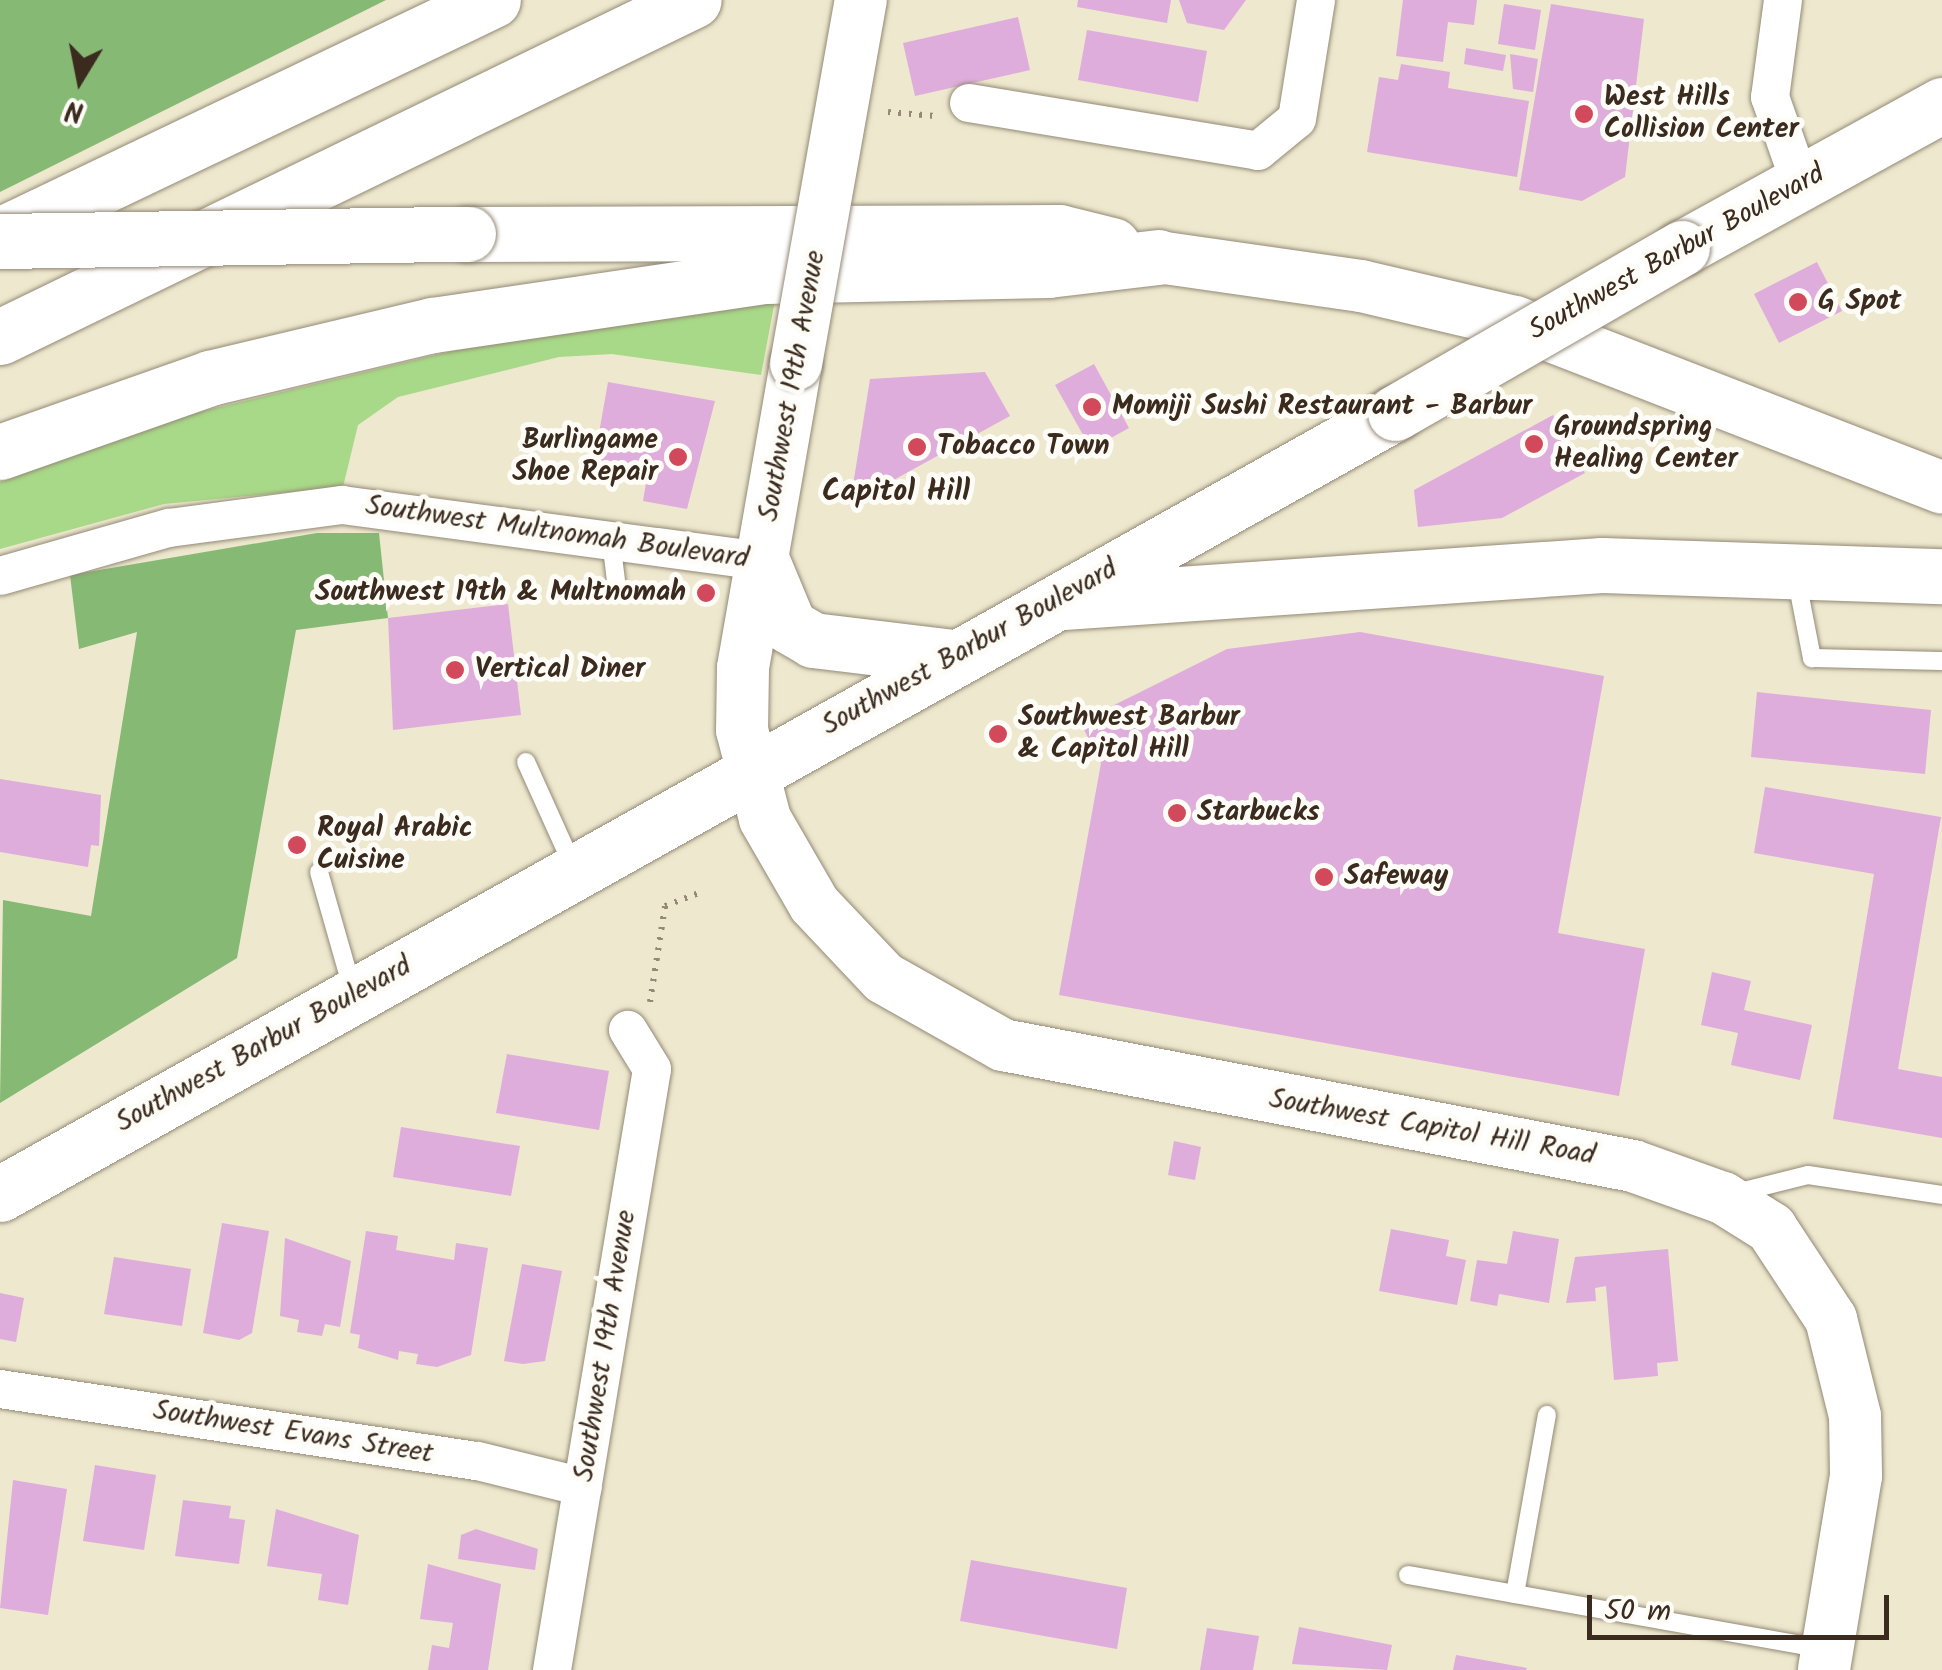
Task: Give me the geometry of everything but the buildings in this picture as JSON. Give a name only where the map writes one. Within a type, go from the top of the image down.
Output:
[{"type":"main road","points":[[0,238],[493,0]]},
{"type":"main road","points":[[0,337],[694,0]]},
{"type":"main road","name":"Southwest Barbur Boulevard","points":[[0,1194],[1942,105]]},
{"type":"main road","points":[[0,238],[1059,232],[1158,256]]},
{"type":"main road","points":[[0,452],[210,378],[433,325],[765,276],[1048,270],[1158,256]]},
{"type":"main road","points":[[762,561],[789,626],[813,640],[953,657]]},
{"type":"main road","points":[[1050,603],[1497,570],[1795,566],[1942,576]]},
{"type":"street","name":"Southwest 19th Avenue","points":[[750,772],[741,698],[861,0]]},
{"type":"street","points":[[969,103],[1245,150],[1281,141],[1300,110],[1316,0]]},
{"type":"street","points":[[1783,0],[1770,97],[1800,182]]},
{"type":"street","points":[[1158,256],[1361,286],[1515,322],[1942,488]]},
{"type":"street","name":"Southwest Multnomah Boulevard","points":[[0,576],[151,532],[307,506],[430,510],[762,561]]},
{"type":"street","name":"Southwest Capitol Hill Road","points":[[750,772],[783,860],[834,929],[897,987],[994,1041],[1633,1166],[1723,1198],[1771,1228],[1808,1272],[1850,1385],[1858,1454],[1825,1660]]},
{"type":"street","name":"Southwest 19th Avenue","points":[[552,1670],[652,1069],[628,1030]]},
{"type":"street","name":"Southwest Evans Street","points":[[0,1388],[478,1461],[583,1487]]},
{"type":"lane","points":[[611,538],[617,590]]},
{"type":"lane","points":[[1795,566],[1812,658],[1942,661]]},
{"type":"lane","points":[[526,762],[575,871]]},
{"type":"lane","points":[[319,872],[354,994]]},
{"type":"lane","points":[[1723,1198],[1808,1175],[1942,1195]]},
{"type":"lane","points":[[1516,1594],[1548,1415]]},
{"type":"lane","points":[[1408,1574],[1825,1660]]},
{"type":"path","points":[[628,1030],[650,1003],[665,906],[701,892]]},
{"type":"green space","points":[[0,0],[386,0],[0,192]]},
{"type":"green space","points":[[776,295],[761,375],[612,354],[559,357],[398,397],[358,425],[343,487],[164,504],[0,549],[0,482],[157,422],[572,322]]},
{"type":"green space","points":[[317,533],[379,533],[388,618],[296,630],[237,958],[0,1103],[3,900],[91,916],[137,632],[79,649],[70,575]]},
{"type":"place","name":"West Hills Collision Center","points":[[1584,114]]},
{"type":"place","name":"G Spot","points":[[1798,302]]},
{"type":"place","name":"Momiji Sushi Restaurant - Barbur","points":[[1092,407]]},
{"type":"place","name":"Groundspring Healing Center","points":[[1534,444]]},
{"type":"place","name":"Tobacco Town","points":[[917,447]]},
{"type":"place","name":"Burlingame Shoe Repair","points":[[678,457]]},
{"type":"place","name":"Southwest 19th & Multnomah","points":[[706,593]]},
{"type":"place","name":"Vertical Diner","points":[[455,670]]},
{"type":"place","name":"Southwest Barbur & Capitol Hill","points":[[998,734]]},
{"type":"place","name":"Starbucks","points":[[1177,813]]},
{"type":"place","name":"Royal Arabic Cuisine","points":[[297,845]]},
{"type":"place","name":"Safeway","points":[[1324,877]]},
{"type":"district","name":"Capitol Hill","points":[[896,492]]}]
